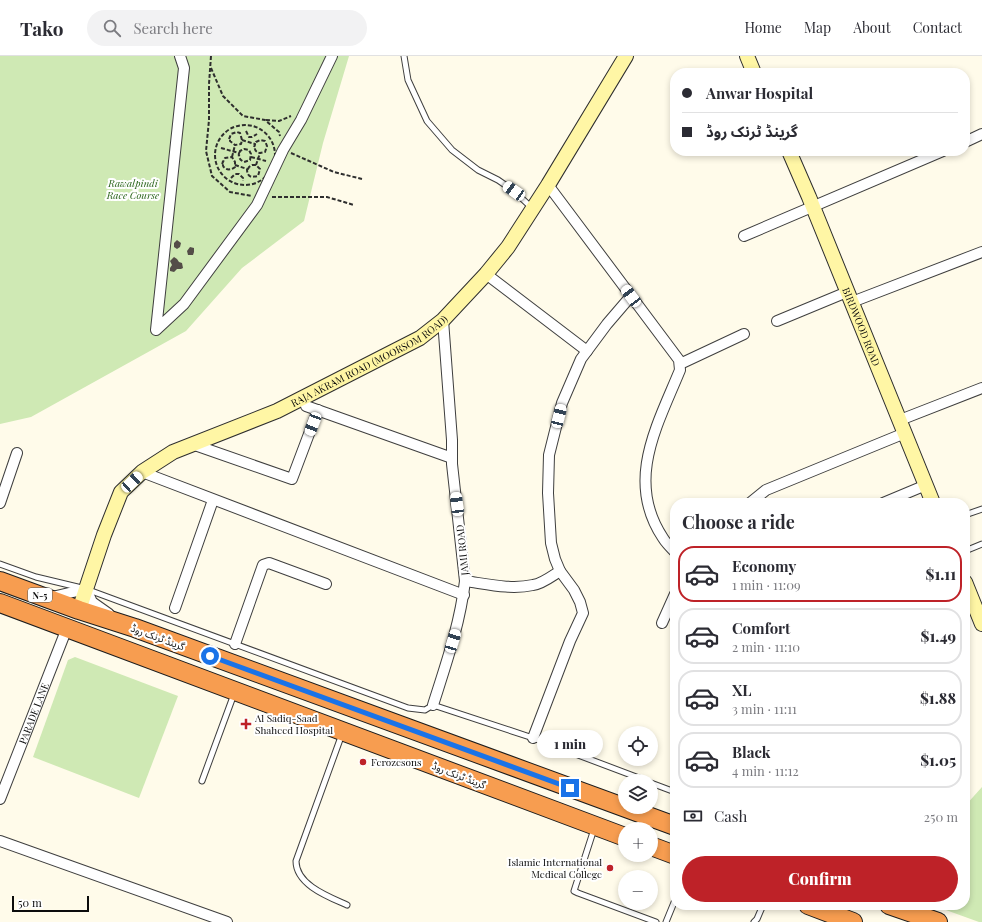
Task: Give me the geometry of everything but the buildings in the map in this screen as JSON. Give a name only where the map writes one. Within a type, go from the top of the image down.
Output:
[{"type":"highway","name":"گرینڈ ٹرنک روڈ","points":[[0,581],[670,824]]},
{"type":"highway","name":"گرینڈ ٹرنک روڈ","points":[[0,603],[618,834]]},
{"type":"highway","points":[[658,849],[670,853]]},
{"type":"highway","points":[[821,910],[853,922]]},
{"type":"highway","points":[[903,910],[938,922]]},
{"type":"street","points":[[180,56],[184,68],[156,330],[184,304],[257,205],[283,150],[332,56]]},
{"type":"street","name":"RAJA AKRAM ROAD (MOORSOM ROAD)","points":[[79,610],[104,535],[121,492],[142,472],[173,452],[277,411],[420,338],[443,320],[486,274],[508,247],[548,185],[626,56]]},
{"type":"street","points":[[747,56],[752,68]]},
{"type":"street","points":[[970,140],[982,134]]},
{"type":"street","name":"BIRDWOOD ROAD","points":[[791,156],[931,498]]},
{"type":"street","points":[[744,236],[931,156]]},
{"type":"street","points":[[548,185],[679,360],[680,370],[648,449],[644,479],[649,512],[663,539],[670,547]]},
{"type":"street","points":[[778,321],[982,252]]},
{"type":"street","points":[[486,274],[587,351]]},
{"type":"street","points":[[533,738],[583,613],[580,602],[574,590],[560,571],[551,544],[548,493],[549,455],[562,403],[581,359],[607,324],[631,296]]},
{"type":"street","name":"JAMI ROAD","points":[[433,705],[457,628],[464,595],[465,581],[452,458],[443,320]]},
{"type":"street","points":[[680,364],[744,334]]},
{"type":"street","points":[[900,420],[982,388]]},
{"type":"street","points":[[306,406],[452,458]]},
{"type":"street","points":[[192,444],[292,479],[318,410]]},
{"type":"street","points":[[755,498],[766,490],[905,434]]},
{"type":"street","points":[[0,503],[17,453]]},
{"type":"street","points":[[142,472],[464,595]]},
{"type":"street","points":[[895,498],[926,485]]},
{"type":"street","points":[[175,608],[213,500]]},
{"type":"street","points":[[235,644],[263,565],[269,562],[326,584]]},
{"type":"street","points":[[465,581],[496,586],[534,585],[548,579],[560,571]]},
{"type":"street","points":[[46,598],[86,589],[92,602],[121,624]]},
{"type":"street","points":[[970,594],[982,624]]},
{"type":"street","points":[[662,623],[670,605]]},
{"type":"street","name":"PARADE LANE","points":[[0,799],[67,628]]},
{"type":"street","points":[[0,841],[227,922]]},
{"type":"lane","points":[[404,56],[408,80],[427,121],[452,150],[478,170],[498,180],[514,191],[533,209]]},
{"type":"lane","points":[[970,513],[982,509]]},
{"type":"lane","points":[[970,549],[982,544]]},
{"type":"lane","points":[[0,564],[36,577],[86,589],[408,708],[425,710],[433,705],[533,738],[628,774]]},
{"type":"lane","points":[[202,781],[235,691]]},
{"type":"lane","points":[[344,731],[296,861],[296,868],[313,888],[321,894],[347,905]]},
{"type":"lane","points":[[658,785],[670,790]]},
{"type":"lane","points":[[596,826],[574,890],[578,894],[656,922]]},
{"type":"lane","points":[[666,922],[671,910]]},
{"type":"lane","points":[[754,922],[761,910]]},
{"type":"path","points":[[211,56],[209,120],[206,151],[212,176],[230,192],[260,197],[327,197],[354,205]]},
{"type":"path","points":[[210,67],[223,96],[243,116],[280,121],[305,110]]},
{"type":"path","points":[[265,120],[279,132],[283,150],[334,172],[362,179]]},
{"type":"path","points":[[243,124],[251,125],[259,128],[270,137],[274,144],[275,158],[265,178],[250,185],[239,186],[229,181],[220,172],[216,162],[216,146],[226,130],[243,124]]},
{"type":"path","points":[[246,131],[250,136],[258,134]]},
{"type":"path","points":[[237,132],[240,133],[242,140],[241,144],[235,145],[232,143],[230,138],[231,134],[237,132]]},
{"type":"path","points":[[242,140],[255,144],[254,147],[256,151],[260,153]]},
{"type":"path","points":[[254,147],[257,141],[261,140],[265,142],[267,146],[266,150],[260,153],[256,165]]},
{"type":"path","points":[[249,142],[248,149],[251,157]]},
{"type":"path","points":[[235,145],[232,157],[235,165]]},
{"type":"path","points":[[222,148],[239,153],[238,156],[243,161]]},
{"type":"path","points":[[238,156],[242,150],[248,149]]},
{"type":"path","points":[[232,157],[225,158],[223,162],[224,168],[228,170],[233,168],[235,165]]},
{"type":"path","points":[[251,157],[266,161]]},
{"type":"path","points":[[243,161],[250,160],[251,157]]},
{"type":"path","points":[[241,167],[243,161]]},
{"type":"path","points":[[235,165],[247,169],[250,177],[258,176],[260,169],[256,165]]},
{"type":"path","points":[[247,171],[250,166],[256,165]]},
{"type":"path","points":[[231,178],[235,174],[239,174],[243,178],[243,181]]},
{"type":"green space","name":"Rawalpindi Race Course","points":[[0,56],[349,56],[323,143],[304,221],[242,268],[186,331],[31,417],[0,424]]},
{"type":"green space","points":[[75,657],[178,696],[139,798],[33,757],[68,660]]},
{"type":"green space","points":[[982,787],[982,922],[946,910],[970,910],[970,800]]},
{"type":"place","name":"Al Sadiq-Saad Shaheed Hospital","points":[[246,724]]},
{"type":"place","name":"Ferozesons","points":[[363,762]]},
{"type":"place","name":"Islamic International Medical College","points":[[610,868]]},
{"type":"route","points":[[210,656],[570,788]]}]
